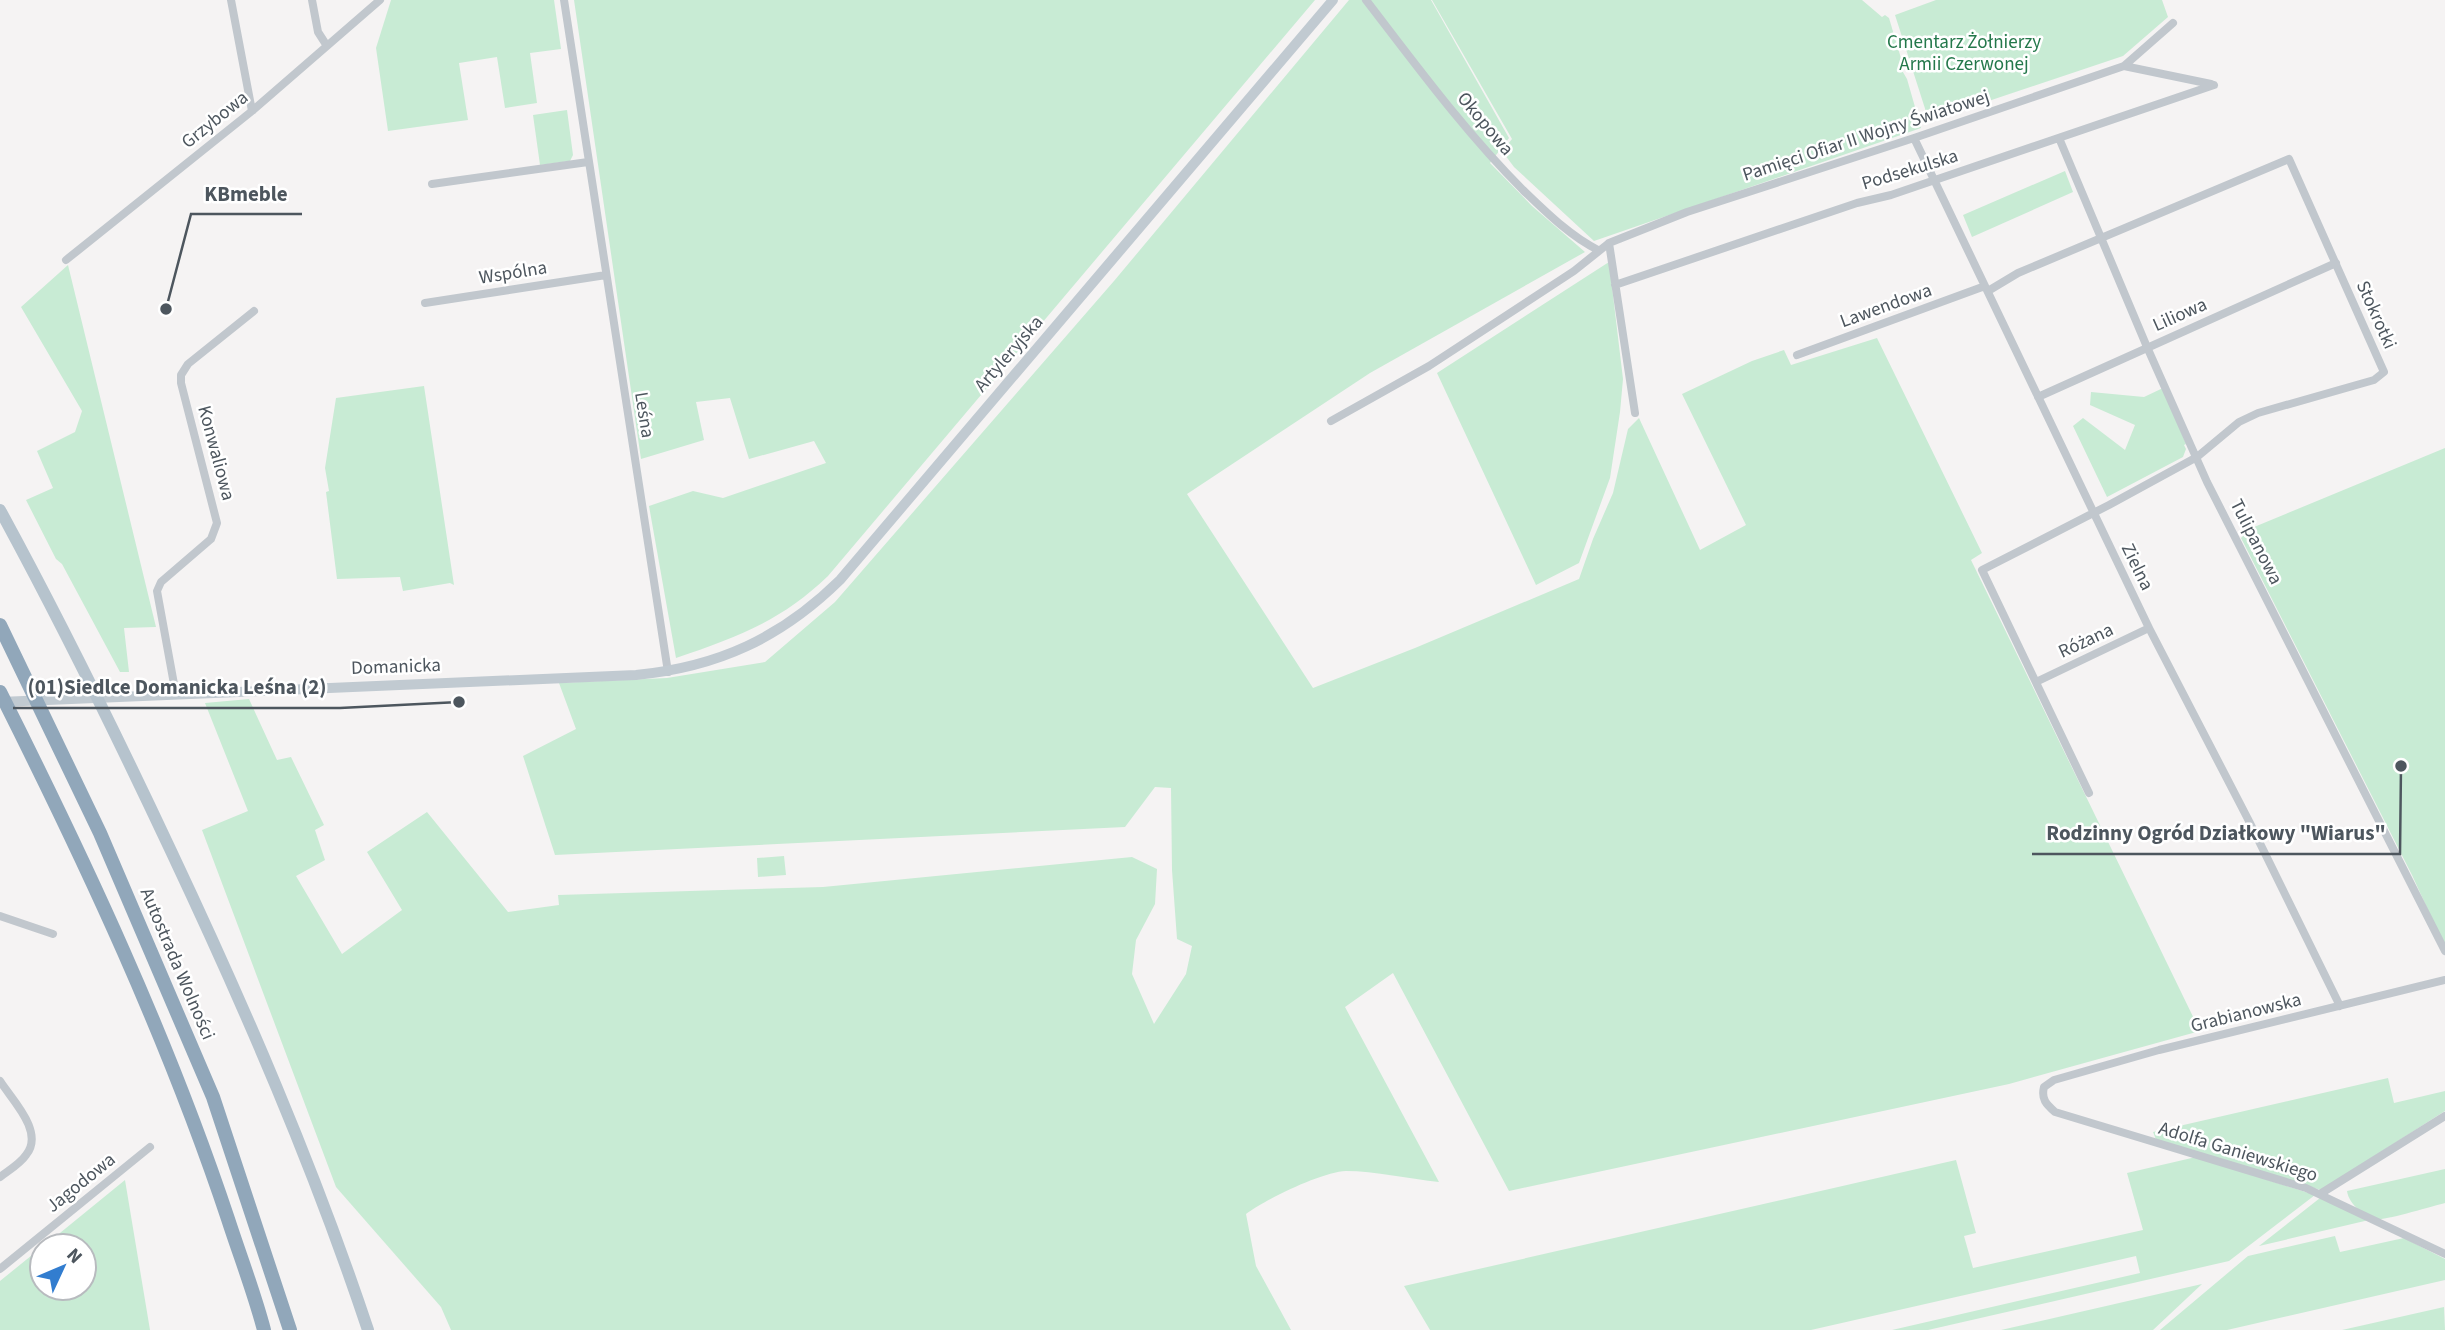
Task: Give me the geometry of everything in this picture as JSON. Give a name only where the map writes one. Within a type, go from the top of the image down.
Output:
[{"type":"highway","name":"Autostrada Wolności","points":[[0,625],[100,833],[213,1097],[290,1330]]},
{"type":"highway","points":[[0,692],[69,828],[146,1000],[198,1132],[264,1330]]},
{"type":"main road","points":[[0,510],[141,785],[237,993],[304,1152],[368,1330]]},
{"type":"street","points":[[231,0],[252,111]]},
{"type":"street","points":[[312,0],[318,32],[327,46]]},
{"type":"street","name":"Grzybowa","points":[[66,260],[252,111],[380,0]]},
{"type":"street","name":"Leśna","points":[[564,0],[668,672]]},
{"type":"street","name":"Artyleryjska","points":[[668,672],[730,655],[757,642],[808,609],[840,580],[1333,0]]},
{"type":"street","name":"Okopowa","points":[[1366,0],[1485,152],[1537,204],[1583,242],[1598,250]]},
{"type":"street","name":"Pamięci Ofiar II Wojny Światowej","points":[[1331,421],[1429,366],[1574,271],[1609,243],[1687,212],[2124,66],[2173,23]]},
{"type":"street","name":"Podsekulska","points":[[1615,285],[2214,85],[2124,66]]},
{"type":"street","name":"Zielna","points":[[1914,138],[2149,628],[2250,823],[2340,1006]]},
{"type":"street","name":"Tulipanowa","points":[[2059,138],[2207,482],[2445,951]]},
{"type":"street","name":"Stokrotki","points":[[2036,682],[1982,570],[2197,457],[2239,422],[2258,413],[2374,380],[2384,372],[2289,159],[2102,238]]},
{"type":"street","points":[[432,184],[588,162]]},
{"type":"street","name":"Lawendowa","points":[[1797,355],[1987,288],[2102,238]]},
{"type":"street","points":[[1609,243],[1635,413]]},
{"type":"street","name":"Liliowa","points":[[2038,397],[2336,263]]},
{"type":"street","name":"Wspólna","points":[[425,303],[606,275]]},
{"type":"street","name":"Konwaliowa","points":[[176,695],[157,591],[161,582],[211,539],[217,523],[181,375],[188,364],[254,311]]},
{"type":"street","name":"Różana","points":[[2036,682],[2149,628]]},
{"type":"street","name":"Domanicka","points":[[0,702],[668,672]]},
{"type":"street","points":[[2036,682],[2089,793]]},
{"type":"street","points":[[0,916],[53,934]]},
{"type":"street","name":"Grabianowska","points":[[2054,1080],[2159,1050],[2445,980]]},
{"type":"street","points":[[0,1080],[30,1126],[32,1136],[32,1147],[25,1157],[0,1177]]},
{"type":"street","name":"Adolfa Ganiewskiego","points":[[2054,1080],[2044,1087],[2042,1094],[2046,1104],[2055,1112],[2320,1194],[2445,1254]]},
{"type":"street","points":[[2320,1194],[2445,1116]]},
{"type":"street","name":"Jagodowa","points":[[0,1269],[150,1147]]},
{"type":"green space","points":[[391,0],[554,0],[561,49],[530,53],[537,103],[505,108],[497,57],[459,63],[468,120],[388,131],[376,48]]},
{"type":"green space","points":[[574,0],[1315,0],[828,576],[775,617],[719,643],[676,658],[649,506],[693,491],[723,498],[826,463],[814,441],[749,459],[730,398],[696,402],[704,440],[641,459]]},
{"type":"green space","points":[[1349,0],[1431,0],[1509,138],[1490,163],[1532,206],[1585,252],[1370,373],[1187,494],[1313,688],[1579,579],[1613,493],[1628,429],[1639,418],[1700,550],[1746,525],[1682,394],[1752,361],[1784,350],[1791,365],[1877,338],[1982,553],[1971,560],[2200,1031],[2009,1084],[1509,1191],[1393,973],[1345,1007],[1439,1182],[1346,1171],[1294,1187],[1246,1214],[1256,1266],[1291,1330],[451,1330],[441,1307],[336,1187],[202,830],[248,811],[205,703],[249,699],[277,760],[291,757],[324,825],[315,830],[325,860],[296,876],[342,954],[402,910],[367,852],[427,812],[508,912],[559,905],[558,895],[823,887],[1132,857],[1157,869],[1155,904],[1136,940],[1132,974],[1154,1024],[1186,974],[1192,946],[1177,939],[1172,870],[1171,788],[1155,787],[1125,827],[555,855],[523,756],[576,729],[559,683],[667,678],[765,662],[835,602],[1114,281]]},
{"type":"green space","points":[[1432,0],[1862,0],[1882,17],[1885,15],[1889,18],[1903,65],[1900,67],[1907,79],[1921,128],[1594,241],[1514,167],[1502,151],[1512,139]]},
{"type":"green space","name":"Cmentarz Żołnierzy Armii Czerwonej","points":[[1936,0],[2162,0],[2168,17],[2123,56],[1929,121],[1895,15]]},
{"type":"green space","points":[[567,110],[573,155],[570,161],[540,165],[533,115]]},
{"type":"green space","points":[[2065,171],[2073,192],[1972,237],[1963,215]]},
{"type":"green space","points":[[1609,262],[1623,379],[1610,478],[1579,563],[1536,585],[1437,373]]},
{"type":"green space","points":[[68,265],[156,627],[124,628],[129,672],[120,672],[26,500],[53,488],[37,451],[75,432],[82,411],[21,307]]},
{"type":"green space","points":[[424,386],[454,585],[450,583],[403,591],[400,577],[337,579],[325,468],[336,398]]},
{"type":"green space","points":[[2163,388],[2186,444],[2183,457],[2107,497],[2073,426],[2083,418],[2125,450],[2135,425],[2090,405],[2091,392],[2144,397]]},
{"type":"green space","points":[[2445,448],[2445,947],[2412,875],[2241,538],[2244,535],[2242,532]]},
{"type":"green space","points":[[784,856],[786,875],[758,877],[757,858]]},
{"type":"green space","points":[[2388,1078],[2394,1103],[2445,1091],[2445,1111],[2321,1190],[2157,1142],[2153,1132]]},
{"type":"green space","points":[[2196,1157],[2315,1195],[2229,1261],[1928,1330],[1892,1330],[2140,1273],[2136,1256],[1811,1330],[1430,1330],[1404,1286],[1956,1160],[1976,1233],[1964,1236],[1973,1268],[2143,1230],[2127,1173]]},
{"type":"green space","points":[[2445,1169],[2445,1203],[2378,1219],[2363,1213],[2348,1196],[2347,1191]]},
{"type":"green space","points":[[125,1180],[150,1330],[0,1330],[0,1281],[28,1258],[28,1302],[98,1302],[98,1232],[61,1232]]},
{"type":"green space","points":[[2320,1198],[2369,1220],[2259,1246]]},
{"type":"green space","points":[[2335,1236],[2340,1252],[2404,1238],[2445,1259],[2445,1280],[2227,1330],[2160,1330],[2248,1256]]},
{"type":"green space","points":[[2202,1284],[2153,1330],[2001,1330]]},
{"type":"green space","points":[[2444,1307],[2445,1330],[2342,1330]]},
{"type":"place","name":"KBmeble","points":[[166,309]]},
{"type":"place","name":"(01)Siedlce Domanicka Leśna (2)","points":[[459,702]]},
{"type":"place","name":"Rodzinny Ogród Działkowy \"Wiarus\"","points":[[2401,766]]}]
